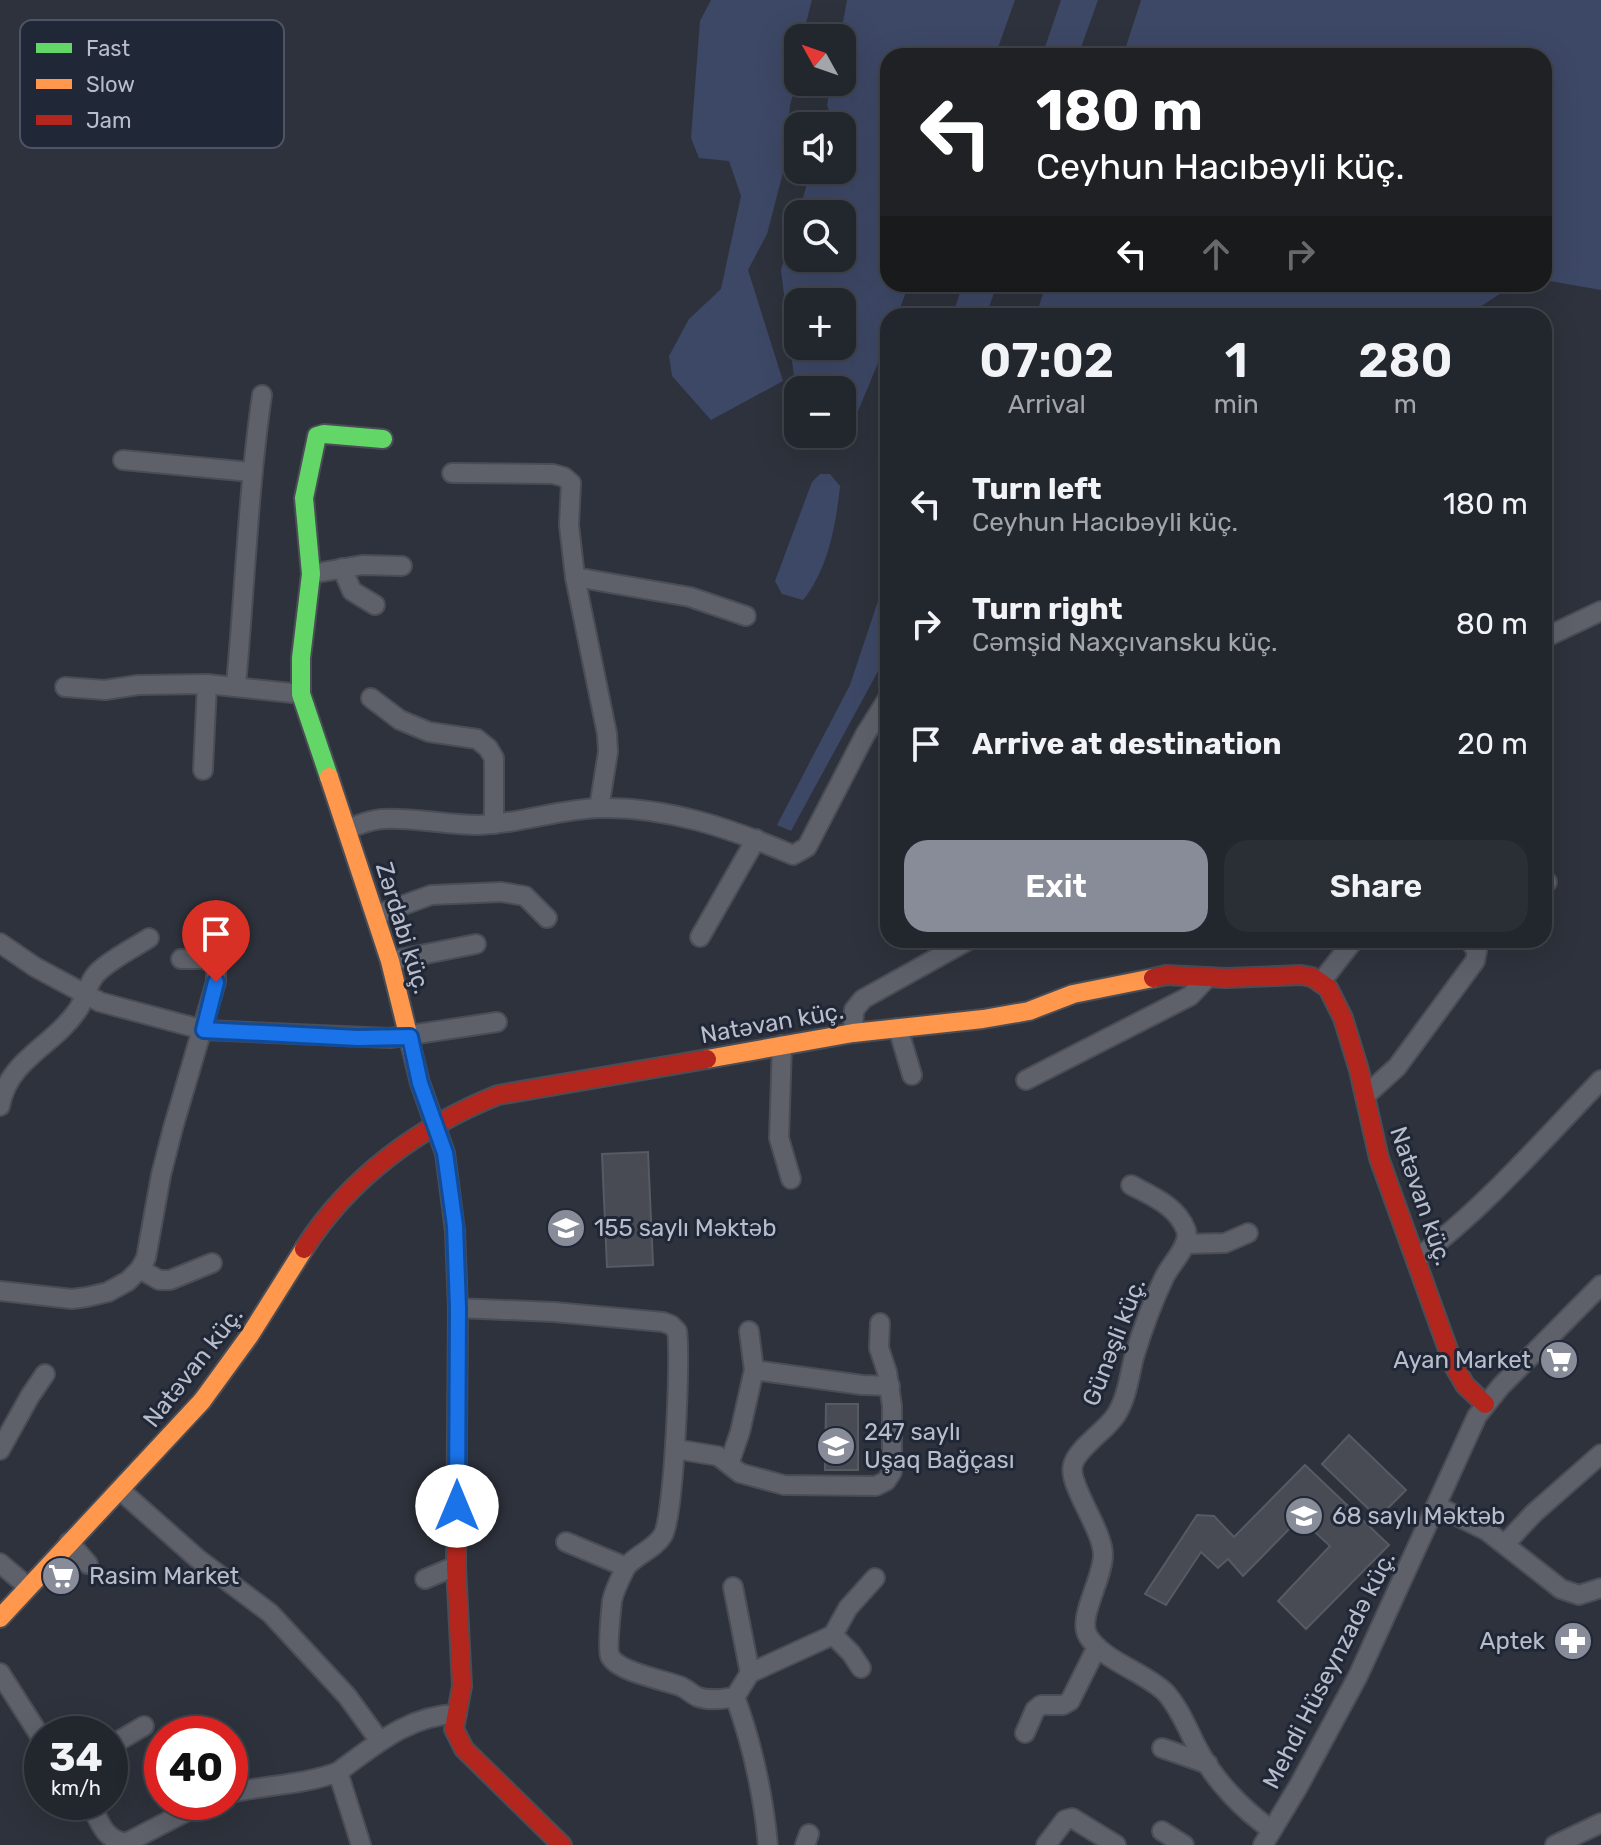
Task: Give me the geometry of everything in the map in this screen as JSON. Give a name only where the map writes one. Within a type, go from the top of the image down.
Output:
[{"type":"street","points":[[236,685],[250,524],[251,472],[262,395]]},
{"type":"street","name":"Zərdabi küç.","points":[[383,439],[317,436],[304,498],[311,574],[301,658],[301,694],[376,915],[420,1083],[436,1124],[450,1176],[458,1308],[456,1566],[462,1686],[454,1729],[456,1738],[562,1845]]},
{"type":"street","points":[[123,460],[251,472]]},
{"type":"street","points":[[452,473],[553,474],[571,483],[569,525],[575,577],[607,734],[608,752],[599,808]]},
{"type":"street","points":[[311,574],[362,565],[402,566]]},
{"type":"street","points":[[342,568],[352,591],[375,605]]},
{"type":"street","points":[[575,577],[690,597],[746,616]]},
{"type":"street","points":[[1552,634],[1601,611]]},
{"type":"street","points":[[203,770],[207,684]]},
{"type":"street","points":[[65,687],[105,690],[138,685],[207,684],[301,694]]},
{"type":"street","points":[[371,698],[400,720],[429,732],[477,739],[488,748],[494,758],[494,824]]},
{"type":"street","points":[[347,829],[383,819],[447,825],[494,824],[599,808],[652,812],[698,820],[793,855],[807,847],[880,711]]},
{"type":"street","points":[[700,937],[756,839]]},
{"type":"street","points":[[376,915],[431,895],[501,892],[525,896],[547,918]]},
{"type":"street","points":[[0,1106],[11,1077],[24,1061],[70,1021],[91,981],[100,971],[149,938]]},
{"type":"street","points":[[0,943],[35,967],[100,1002],[204,1030],[358,1038],[410,1037],[497,1022]]},
{"type":"street","points":[[390,961],[476,944]]},
{"type":"street","points":[[853,1033],[854,1010],[863,999],[955,948]]},
{"type":"street","points":[[1321,982],[1348,948]]},
{"type":"street","points":[[1365,1096],[1397,1067],[1475,961],[1475,948]]},
{"type":"street","points":[[0,1291],[72,1299],[87,1297],[108,1292],[128,1281],[146,1258],[161,1175],[216,982],[213,963],[203,959],[181,959]]},
{"type":"street","name":"Natəvan küç.","points":[[0,1618],[185,1420],[232,1363],[304,1248],[329,1214],[394,1154],[461,1110],[498,1095],[782,1045],[1029,1011],[1073,994],[1166,975],[1301,975],[1321,982],[1333,997],[1347,1026],[1379,1158],[1454,1366],[1465,1385],[1485,1404]]},
{"type":"street","points":[[1026,1080],[1190,996],[1208,977]]},
{"type":"street","points":[[898,1028],[912,1075]]},
{"type":"street","points":[[782,1045],[779,1138],[791,1179]]},
{"type":"street","points":[[1417,1258],[1438,1242],[1525,1158],[1601,1080]]},
{"type":"street","points":[[1131,1185],[1163,1202],[1172,1211],[1187,1233],[1185,1244],[1225,1243],[1248,1233]]},
{"type":"street","name":"Günəşli küç.","points":[[1097,1647],[1087,1636],[1084,1625],[1101,1574],[1103,1554],[1099,1534],[1073,1478],[1072,1465],[1121,1408],[1141,1336],[1163,1278],[1185,1244]]},
{"type":"street","points":[[140,1269],[159,1280],[170,1280],[212,1263]]},
{"type":"street","name":"Mehdi Hüseynzadə küç.","points":[[1267,1838],[1358,1676],[1468,1434],[1485,1404],[1601,1285]]},
{"type":"street","points":[[458,1308],[554,1312],[663,1322],[677,1331],[675,1449],[665,1532],[626,1567],[612,1600],[608,1644],[614,1661],[664,1683],[680,1686],[699,1697],[719,1700],[735,1697],[750,1673],[833,1635],[848,1608],[875,1578]]},
{"type":"street","points":[[675,1449],[718,1456],[740,1473],[784,1485],[876,1486],[886,1481],[892,1472],[892,1406],[890,1386],[879,1348],[880,1323]]},
{"type":"street","points":[[729,1464],[740,1432],[754,1370],[749,1331]]},
{"type":"street","points":[[754,1370],[890,1386]]},
{"type":"street","points":[[0,1450],[45,1374]]},
{"type":"street","points":[[1505,1544],[1534,1513],[1601,1454]]},
{"type":"street","points":[[120,1490],[198,1559],[280,1622],[347,1696],[379,1740]]},
{"type":"street","points":[[1437,1506],[1487,1531],[1561,1589],[1579,1595],[1601,1588]]},
{"type":"street","points":[[69,1542],[88,1564]]},
{"type":"street","points":[[566,1542],[626,1567]]},
{"type":"street","points":[[0,1563],[27,1586]]},
{"type":"street","points":[[425,1579],[456,1566]]},
{"type":"street","points":[[733,1587],[750,1673]]},
{"type":"street","points":[[833,1635],[861,1668]]},
{"type":"street","points":[[1025,1733],[1035,1710],[1041,1705],[1063,1705],[1070,1701],[1097,1647],[1164,1692],[1176,1706],[1208,1764],[1267,1838]]},
{"type":"street","points":[[0,1673],[27,1716]]},
{"type":"street","points":[[735,1697],[750,1736],[763,1791],[768,1845]]},
{"type":"street","points":[[248,1789],[307,1782],[338,1772],[379,1740],[426,1718],[457,1714]]},
{"type":"street","points":[[128,1735],[144,1726]]},
{"type":"street","points":[[1162,1748],[1208,1764]]},
{"type":"street","points":[[338,1772],[361,1845]]},
{"type":"street","points":[[1046,1845],[1065,1820],[1072,1818],[1116,1845]]},
{"type":"street","points":[[98,1820],[105,1834],[116,1842],[127,1844],[172,1820]]},
{"type":"street","points":[[1556,1845],[1601,1823]]},
{"type":"street","points":[[1162,1831],[1184,1845]]},
{"type":"water","points":[[711,0],[812,0],[806,24],[784,24],[784,96],[793,96],[789,112],[784,112],[784,169],[767,234],[748,270],[783,381],[711,420],[672,376],[669,356],[689,319],[721,289],[741,196],[729,161],[699,158],[691,138],[700,21]]},
{"type":"water","points":[[847,0],[1015,0],[998,48],[880,48],[880,292],[906,292],[900,308],[880,308],[880,358],[856,416],[856,376],[794,376],[792,360],[856,360],[856,288],[784,288],[784,295],[781,270],[784,260],[784,272],[856,272],[856,200],[802,200],[807,184],[856,184],[856,112],[829,112],[829,96],[856,96],[856,24],[843,24]]},
{"type":"water","points":[[1061,0],[1098,0],[1081,48],[1045,48]]},
{"type":"water","points":[[1141,0],[1601,0],[1601,290],[1552,281],[1552,48],[1126,48]]},
{"type":"water","points":[[960,292],[994,292],[989,308],[955,308]]},
{"type":"water","points":[[1044,292],[1503,292],[1478,308],[1038,308]]},
{"type":"water","points":[[820,474],[830,474],[840,486],[838,501],[825,561],[803,600],[782,594],[775,581],[812,482]]},
{"type":"water","points":[[880,590],[880,668],[791,831],[777,825],[850,685]]},
{"type":"building","points":[[648,1152],[653,1265],[607,1267],[602,1154]]},
{"type":"building","points":[[826,1404],[858,1404],[858,1470],[825,1470]]},
{"type":"building","points":[[1349,1435],[1406,1490],[1378,1518],[1322,1464]]},
{"type":"building","points":[[1305,1465],[1389,1545],[1306,1629],[1278,1601],[1330,1546],[1300,1518],[1243,1576],[1228,1559],[1218,1568],[1201,1552],[1166,1605],[1145,1594],[1197,1515],[1214,1516],[1234,1537]]},
{"type":"traffic: fast","points":[[329,777],[301,694],[301,658],[311,574],[304,498],[317,436],[383,439]]},
{"type":"traffic: slow","points":[[329,777],[390,961],[420,1083],[445,1153],[455,1231]]},
{"type":"traffic: slow","points":[[707,1059],[853,1033],[1029,1011],[1073,994],[1153,978]]},
{"type":"traffic: slow","points":[[0,1618],[202,1401],[250,1335],[304,1249]]},
{"type":"traffic: jam","points":[[1153,978],[1166,975],[1226,978],[1301,975],[1312,977],[1328,988],[1343,1018],[1359,1070],[1379,1158],[1454,1366],[1465,1385],[1485,1404]]},
{"type":"traffic: jam","points":[[304,1249],[342,1199],[365,1177],[414,1139],[469,1108],[498,1095],[707,1059]]},
{"type":"traffic: jam","points":[[455,1231],[458,1308],[456,1566],[462,1686],[454,1729],[464,1749],[562,1845]]},
{"type":"place","name":"155 saylı Məktəb","points":[[566,1228]]},
{"type":"place","name":"Ayan Market","points":[[1559,1360]]},
{"type":"place","name":"247 saylı Uşaq Bağçası","points":[[836,1446]]},
{"type":"place","name":"68 saylı Məktəb","points":[[1304,1516]]},
{"type":"place","name":"Rasim Market","points":[[61,1576]]},
{"type":"place","name":"Aptek","points":[[1573,1641]]},
{"type":"route","points":[[216,982],[204,1030],[358,1038],[410,1037],[420,1083],[436,1124],[450,1176],[458,1308],[457,1506]]}]
